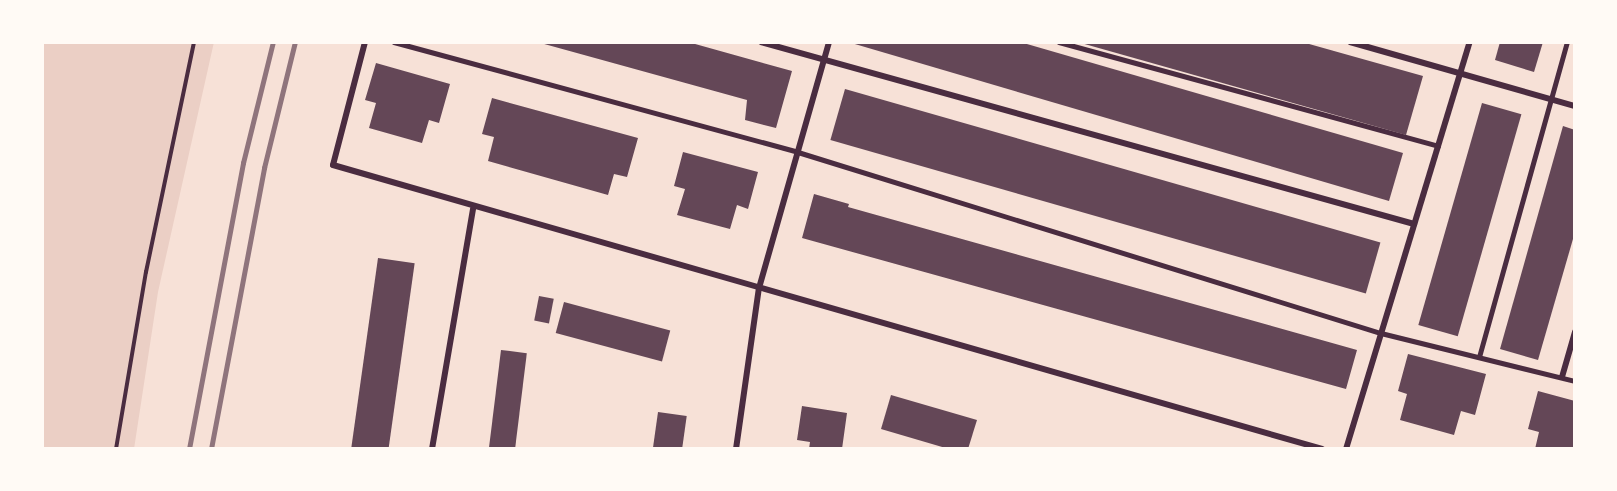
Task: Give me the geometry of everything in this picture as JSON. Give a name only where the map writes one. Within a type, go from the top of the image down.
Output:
[{"type":"street","points":[[365,42],[333,165],[473,208],[1322,449]]},
{"type":"street","points":[[761,42],[1414,224]]},
{"type":"street","points":[[736,449],[759,288],[829,42]]},
{"type":"street","points":[[1350,42],[1575,106]]},
{"type":"street","points":[[1346,449],[1470,42]]},
{"type":"street","points":[[432,449],[473,208]]},
{"type":"street","points":[[1562,377],[1575,332]]},
{"type":"lane","points":[[394,42],[798,152],[1382,333],[1575,381]]},
{"type":"lane","points":[[1059,42],[1438,146]]},
{"type":"lane","points":[[1479,357],[1567,42]]},
{"type":"path","points":[[116,449],[146,272],[194,42]]},
{"type":"shaded area","points":[[42,42],[214,42],[158,292],[134,449],[42,449]]},
{"type":"building","points":[[537,42],[688,42],[792,71],[776,128],[745,120],[747,100]]},
{"type":"building","points":[[848,42],[1020,42],[1403,153],[1389,201]]},
{"type":"building","points":[[1302,42],[1423,76],[1406,135],[1081,43]]},
{"type":"building","points":[[1500,42],[1543,42],[1534,72],[1495,60]]},
{"type":"building","points":[[376,63],[450,84],[439,123],[429,120],[422,143],[369,128],[376,103],[365,100]]},
{"type":"building","points":[[845,89],[1380,243],[1366,293],[830,140]]},
{"type":"building","points":[[492,98],[638,138],[627,177],[614,174],[608,195],[488,161],[494,137],[482,134]]},
{"type":"building","points":[[1482,103],[1521,114],[1458,336],[1418,325]]},
{"type":"building","points":[[1563,126],[1575,130],[1575,232],[1538,360],[1500,349]]},
{"type":"building","points":[[683,152],[758,172],[748,209],[737,205],[730,229],[677,215],[685,189],[674,186]]},
{"type":"building","points":[[814,194],[849,204],[848,207],[1357,350],[1346,389],[802,238]]},
{"type":"building","points":[[378,258],[415,263],[389,449],[351,449]]},
{"type":"building","points":[[539,296],[554,299],[549,323],[534,321]]},
{"type":"building","points":[[564,302],[670,330],[662,361],[556,333]]},
{"type":"building","points":[[501,350],[527,353],[515,449],[489,449]]},
{"type":"building","points":[[1408,354],[1486,374],[1475,415],[1461,411],[1454,435],[1400,420],[1407,394],[1398,391]]},
{"type":"building","points":[[1538,391],[1575,401],[1575,449],[1535,449],[1539,432],[1528,429]]},
{"type":"building","points":[[891,395],[977,420],[968,449],[949,449],[881,429]]},
{"type":"building","points":[[802,406],[847,413],[842,449],[809,449],[810,442],[797,440]]},
{"type":"building","points":[[658,412],[687,416],[682,449],[653,449]]},
{"type":"railway","points":[[189,449],[243,163],[273,42]]},
{"type":"railway","points":[[211,449],[264,168],[295,42]]}]
